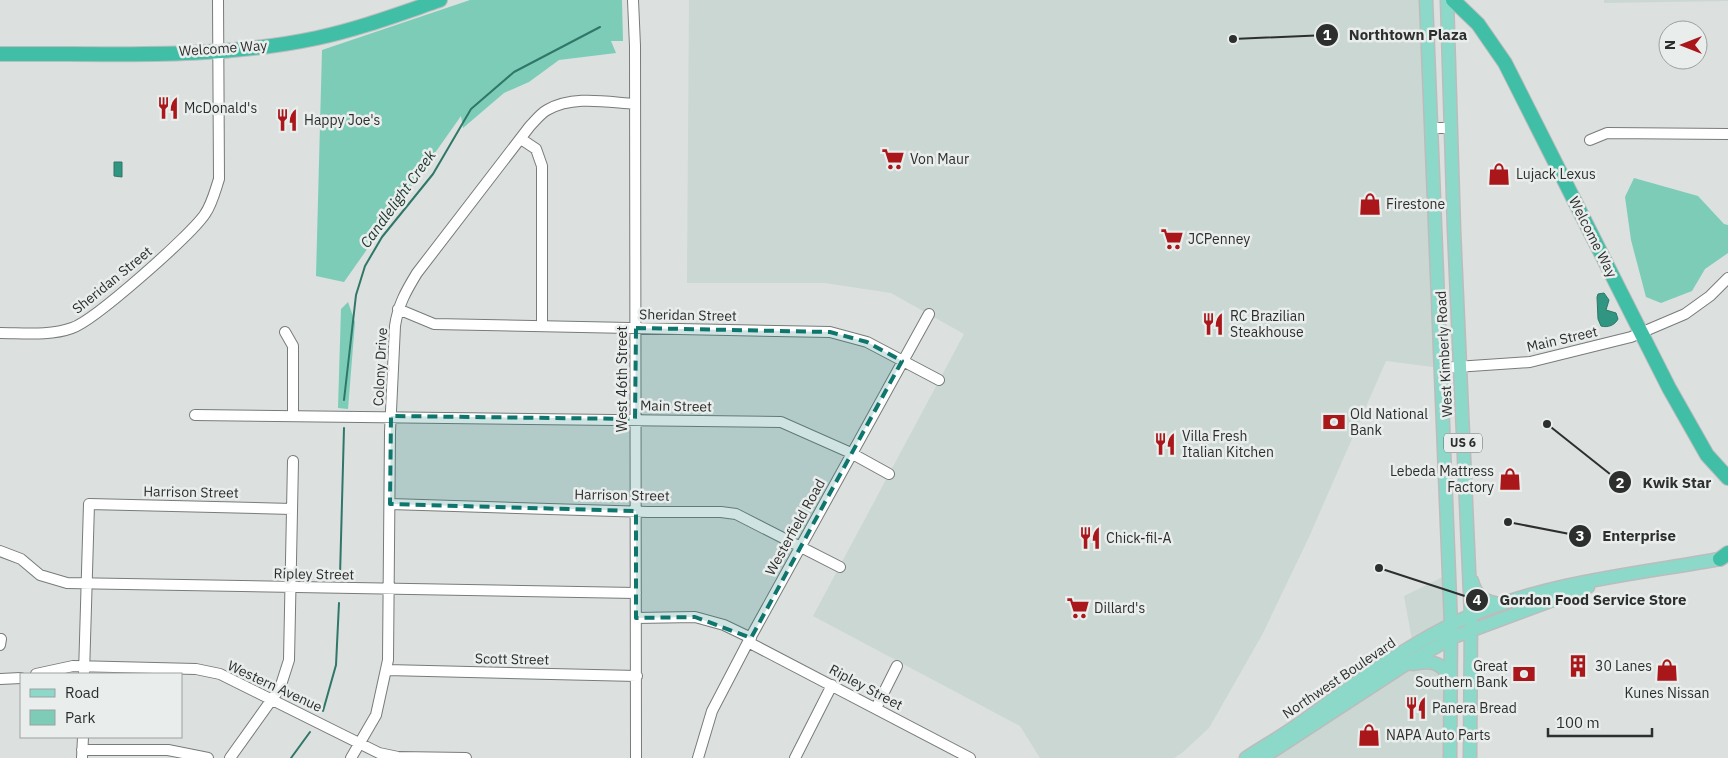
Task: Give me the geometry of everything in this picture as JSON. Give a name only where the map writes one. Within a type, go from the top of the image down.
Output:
[{"type":"highway","name":"Welcome Way","points":[[0,54],[217,51],[317,38],[376,22],[440,0]]},
{"type":"highway","name":"Welcome Way","points":[[1453,0],[1478,24],[1505,62],[1692,430],[1707,456],[1725,475]]},
{"type":"highway","points":[[1725,475],[1728,490]]},
{"type":"main road","name":"US 6","points":[[1426,0],[1431,128]]},
{"type":"main road","name":"US 6","points":[[1447,0],[1451,128]]},
{"type":"main road","name":"West Kimberly Road","points":[[1431,128],[1451,625],[1450,758]]},
{"type":"main road","name":"West Kimberly Road","points":[[1451,128],[1471,616],[1470,758]]},
{"type":"main road","points":[[1451,625],[1540,591],[1569,584],[1609,579],[1726,557]]},
{"type":"main road","points":[[1469,569],[1473,585],[1480,597],[1491,603],[1502,604]]},
{"type":"main road","points":[[1451,638],[1609,579]]},
{"type":"main road","name":"Northwest Boulevard","points":[[1246,758],[1392,661],[1451,625]]},
{"type":"main road","name":"Northwest Boulevard","points":[[1262,758],[1404,666],[1451,638]]},
{"type":"main road","points":[[1404,666],[1433,662],[1447,671],[1450,681]]},
{"type":"street","name":"Sheridan Street","points":[[0,333],[56,332],[73,328],[88,320],[184,237],[204,215],[214,197],[219,179],[218,0]]},
{"type":"street","name":"West 46th Street","points":[[633,0],[636,328],[636,758]]},
{"type":"street","name":"Colony Drive","points":[[351,758],[376,715],[387,670],[390,589],[391,416],[398,309],[417,273],[521,138],[546,110],[564,103],[584,100],[635,104]]},
{"type":"street","points":[[1431,128],[1451,128]]},
{"type":"street","points":[[1590,140],[1607,133],[1728,134]]},
{"type":"street","points":[[521,138],[536,149],[542,166],[542,326]]},
{"type":"street","name":"Main Street","points":[[1441,368],[1530,362],[1642,333],[1685,314],[1710,296],[1728,278]]},
{"type":"street","name":"Sheridan Street","points":[[398,309],[434,324],[830,332],[867,342],[939,380]]},
{"type":"street","name":"Westerfield Road","points":[[698,758],[712,712],[800,546],[929,314]]},
{"type":"street","points":[[285,332],[293,346],[292,415]]},
{"type":"street","name":"Main Street","points":[[195,415],[781,422],[851,454],[889,474]]},
{"type":"street","points":[[230,758],[274,698],[280,688],[289,660],[293,460]]},
{"type":"street","name":"Harrison Street","points":[[86,584],[89,504],[292,509]]},
{"type":"street","name":"Harrison Street","points":[[390,504],[722,512],[736,514],[840,566]]},
{"type":"street","name":"Ripley Street","points":[[0,551],[21,559],[40,576],[67,583],[636,593]]},
{"type":"street","points":[[84,670],[86,584]]},
{"type":"street","name":"Ripley Street","points":[[636,618],[695,617],[724,626],[970,758]]},
{"type":"street","name":"Western Avenue","points":[[41,673],[73,666],[84,670],[196,669],[220,674],[274,698],[360,745],[379,753],[398,757],[466,758]]},
{"type":"street","points":[[876,708],[897,666]]},
{"type":"street","name":"Scott Street","points":[[387,670],[637,676]]},
{"type":"street","points":[[0,679],[20,678]]},
{"type":"street","points":[[795,758],[832,685]]},
{"type":"street","points":[[82,738],[82,754],[168,750],[208,758]]},
{"type":"highlighted area","points":[[636,328],[830,332],[867,342],[902,361],[751,638],[695,617],[636,618],[636,511],[390,504],[391,416],[635,419]]},
{"type":"shaded area","points":[[689,0],[1421,0],[1441,368],[1386,361],[1309,537],[1262,635],[1209,728],[1182,753],[1174,758],[1040,758],[1020,726],[813,616],[964,334],[891,293],[825,283],[687,283]]},
{"type":"shaded area","points":[[1604,0],[1728,0],[1728,1],[1604,3]]},
{"type":"shaded area","points":[[114,162],[122,162],[122,177],[114,176]]},
{"type":"shaded area","points":[[1604,293],[1609,300],[1606,310],[1616,313],[1618,319],[1606,327],[1601,326],[1598,319],[1597,297],[1598,294]]},
{"type":"shaded area","points":[[1449,574],[1451,625],[1412,640],[1404,596]]},
{"type":"shaded area","points":[[1416,663],[1447,671],[1450,758],[1250,758]]},
{"type":"green space","points":[[470,0],[622,0],[623,41],[611,41],[616,53],[559,60],[529,82],[504,93],[463,128],[461,116],[344,282],[316,276],[322,50]]},
{"type":"green space","points":[[1634,178],[1698,196],[1724,224],[1728,225],[1728,253],[1705,269],[1692,291],[1661,303],[1646,297],[1631,240],[1625,197]]},
{"type":"green space","points":[[348,302],[355,322],[348,409],[338,408],[341,309]]},
{"type":"waterway","name":"Candlelight Creek","points":[[344,400],[356,295],[365,266],[382,237],[433,174],[471,109],[514,72],[600,27]]},
{"type":"waterway","name":"Candlelight Creek","points":[[340,576],[344,428]]},
{"type":"waterway","name":"Candlelight Creek","points":[[323,711],[336,665],[339,603]]},
{"type":"waterway","name":"Candlelight Creek","points":[[291,758],[310,732]]},
{"type":"place","name":"Northtown Plaza","points":[[1233,39]]},
{"type":"place","name":"McDonald's","points":[[168,108]]},
{"type":"place","name":"Happy Joe's","points":[[287,120]]},
{"type":"place","name":"Von Maur","points":[[893,159]]},
{"type":"place","name":"Lujack Lexus","points":[[1499,174]]},
{"type":"place","name":"Firestone","points":[[1370,204]]},
{"type":"place","name":"JCPenney","points":[[1172,239]]},
{"type":"place","name":"RC Brazilian Steakhouse","points":[[1213,324]]},
{"type":"place","name":"Old National Bank","points":[[1334,422]]},
{"type":"place","name":"Kwik Star","points":[[1547,424]]},
{"type":"place","name":"Villa Fresh Italian Kitchen","points":[[1165,444]]},
{"type":"place","name":"Lebeda Mattress Factory","points":[[1510,479]]},
{"type":"place","name":"Enterprise","points":[[1508,522]]},
{"type":"place","name":"Chick-fil-A","points":[[1090,538]]},
{"type":"place","name":"Gordon Food Service Store","points":[[1379,568]]},
{"type":"place","name":"Dillard's","points":[[1078,608]]},
{"type":"place","name":"30 Lanes","points":[[1578,666]]},
{"type":"place","name":"Kunes Nissan","points":[[1667,670]]},
{"type":"place","name":"Great Southern Bank","points":[[1524,674]]},
{"type":"place","name":"Panera Bread","points":[[1416,708]]},
{"type":"place","name":"NAPA Auto Parts","points":[[1369,735]]}]
